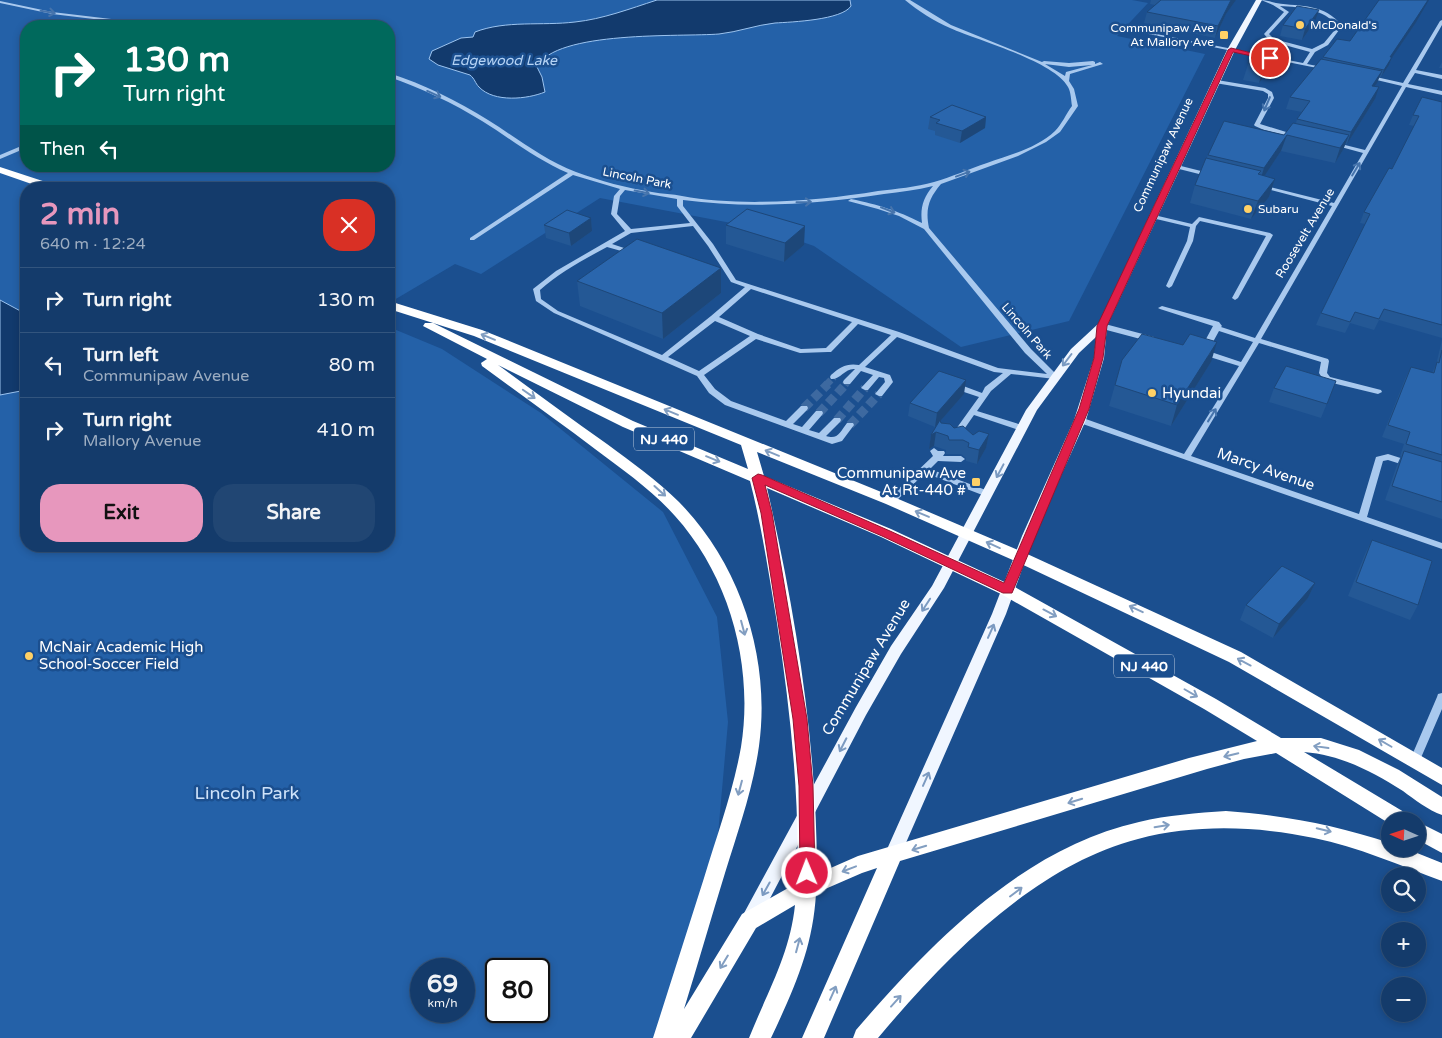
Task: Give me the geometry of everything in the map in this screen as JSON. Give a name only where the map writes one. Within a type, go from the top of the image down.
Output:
[{"type":"highway","points":[[0,170],[36,182]]},
{"type":"highway","points":[[395,308],[462,344],[648,481],[672,503],[694,528],[713,557],[735,602],[746,638],[752,691],[752,726],[746,763],[734,810],[664,1038]]},
{"type":"highway","points":[[402,311],[478,333],[891,501],[1020,557],[1235,657],[1442,777]]},
{"type":"highway","name":"NJ 440","points":[[462,344],[628,424],[758,478],[1008,590],[1155,672],[1387,812]]},
{"type":"highway","points":[[748,444],[766,513],[795,683],[804,756],[806,815],[807,888],[801,936],[796,955],[760,1038]]},
{"type":"highway","points":[[749,920],[807,888],[858,866],[1189,766],[1242,752],[1279,746],[1319,746],[1353,755],[1384,770],[1442,807]]},
{"type":"highway","points":[[864,1038],[920,975],[969,930],[1014,893],[1068,857],[1093,845],[1138,830],[1168,824],[1209,820],[1261,821],[1300,825],[1380,847],[1442,872]]},
{"type":"highway","points":[[1426,835],[1442,844]]},
{"type":"highway","name":"Communipaw Avenue","points":[[813,1038],[892,856]]},
{"type":"highway","name":"Communipaw Avenue","points":[[679,1038],[749,920]]},
{"type":"main road","name":"Communipaw Avenue","points":[[892,856],[999,614],[1020,557],[1080,420],[1099,358],[1102,326],[1231,50],[1261,0]]},
{"type":"main road","name":"Communipaw Avenue","points":[[749,920],[874,687],[951,564],[1022,428],[1075,350],[1102,326]]},
{"type":"street","name":"Lincoln Park","points":[[395,78],[447,100],[484,120],[554,166],[606,185],[680,197],[767,203],[846,200],[939,183],[1010,157],[1057,131],[1075,106],[1071,86],[1053,70],[1038,61],[956,29],[931,17],[907,0]]},
{"type":"street","points":[[1261,0],[1317,10],[1335,17],[1340,26],[1326,44],[1313,51],[1304,64]]},
{"type":"street","points":[[0,2],[52,13],[111,20]]},
{"type":"street","points":[[1275,4],[1286,12],[1266,34],[1272,40],[1313,51]]},
{"type":"street","name":"Roosevelt Avenue","points":[[1187,456],[1243,365],[1255,341],[1442,21]]},
{"type":"street","points":[[1131,30],[1330,70]]},
{"type":"street","points":[[1038,61],[1068,65],[1097,64],[1068,73],[1066,82]]},
{"type":"street","points":[[1414,71],[1442,77]]},
{"type":"street","points":[[1364,77],[1442,93]]},
{"type":"street","points":[[1217,82],[1265,90],[1270,93],[1270,98],[1257,125],[1301,137]]},
{"type":"street","points":[[1327,143],[1367,152]]},
{"type":"street","points":[[0,157],[20,149]]},
{"type":"street","points":[[1177,167],[1215,176]]},
{"type":"street","points":[[472,239],[572,173]]},
{"type":"street","points":[[926,228],[923,216],[924,204],[930,192],[939,183]]},
{"type":"street","points":[[1253,185],[1335,205]]},
{"type":"street","points":[[623,188],[617,196],[614,214],[629,231]]},
{"type":"street","points":[[680,197],[680,206],[711,245],[733,281]]},
{"type":"street","name":"Lincoln Park","points":[[846,200],[880,207],[926,228],[1028,351],[1055,377]]},
{"type":"street","points":[[1154,217],[1193,226]]},
{"type":"street","points":[[1169,286],[1190,241],[1193,226],[1199,219],[1270,235],[1234,298]]},
{"type":"street","points":[[694,224],[629,231],[608,245],[595,250],[552,275],[536,289],[538,300],[556,312],[700,374],[712,391],[728,404],[832,441],[839,439],[850,425]]},
{"type":"street","points":[[608,245],[643,255]]},
{"type":"street","points":[[724,278],[749,288],[896,334],[997,370],[1055,377]]},
{"type":"street","points":[[662,358],[749,288]]},
{"type":"street","points":[[1162,308],[1218,326],[1204,352]]},
{"type":"street","points":[[714,318],[755,336],[800,351],[828,350],[857,321]]},
{"type":"street","points":[[1102,326],[1160,341]]},
{"type":"street","points":[[1216,328],[1325,361],[1323,372],[1327,379],[1378,392]]},
{"type":"street","points":[[847,382],[896,334]]},
{"type":"street","points":[[700,374],[755,336]]},
{"type":"street","points":[[1195,350],[1243,365]]},
{"type":"street","points":[[834,377],[844,367],[854,366],[887,377],[889,382],[879,394]]},
{"type":"street","points":[[949,437],[959,429],[984,396],[1009,372]]},
{"type":"street","points":[[865,388],[878,374]]},
{"type":"street","points":[[951,384],[984,396]]},
{"type":"street","points":[[787,425],[804,408]]},
{"type":"street","points":[[972,412],[1022,428]]},
{"type":"street","points":[[803,430],[819,413]]},
{"type":"street","points":[[820,437],[837,420]]},
{"type":"street","name":"Marcy Avenue","points":[[1080,420],[1442,546]]},
{"type":"street","points":[[959,429],[965,436]]},
{"type":"street","points":[[891,501],[925,470],[938,454],[961,459]]},
{"type":"street","points":[[1362,518],[1380,459],[1388,457],[1415,466]]},
{"type":"street","points":[[925,470],[988,494]]},
{"type":"street","points":[[1415,760],[1442,697]]},
{"type":"green space","name":"Lincoln Park","points":[[0,0],[1132,0],[1148,3],[1117,36],[1205,54],[1069,321],[961,347],[814,246],[768,230],[600,198],[481,274],[455,264],[395,299],[395,182],[20,182],[20,552],[395,552],[395,329],[442,349],[541,413],[663,512],[717,617],[728,722],[717,846],[659,1038],[0,1038]]},
{"type":"water","name":"Edgewood Lake","points":[[657,0],[850,0],[851,6],[846,11],[827,17],[768,24],[726,33],[621,38],[593,41],[568,47],[548,55],[537,67],[542,77],[545,92],[521,98],[493,96],[479,87],[470,75],[438,65],[429,59],[432,51],[461,38],[473,37],[475,32],[487,28],[585,21]]},
{"type":"water","points":[[0,300],[20,311],[20,391],[0,395]]},
{"type":"building","points":[[1161,0],[1231,0],[1218,26],[1147,12]]},
{"type":"building","points":[[1379,0],[1428,0],[1390,57],[1392,57],[1384,70],[1323,57],[1337,39],[1350,41]]},
{"type":"building","points":[[1297,6],[1319,10],[1305,29],[1283,25]]},
{"type":"building","points":[[1254,46],[1277,51],[1264,66],[1248,63]]},
{"type":"building","points":[[1321,59],[1382,71],[1372,86],[1379,87],[1351,132],[1297,119],[1310,101],[1290,97]]},
{"type":"building","points":[[1422,97],[1442,102],[1442,325],[1384,309],[1379,319],[1355,312],[1350,322],[1321,313],[1370,214],[1364,212],[1389,168],[1392,169],[1419,116],[1413,115]]},
{"type":"building","points":[[952,105],[986,117],[962,131],[936,123],[940,120],[930,117]]},
{"type":"building","points":[[1224,121],[1284,135],[1293,123],[1349,135],[1340,148],[1287,135],[1264,168],[1208,155]]},
{"type":"building","points":[[1206,158],[1261,171],[1258,174],[1275,179],[1258,201],[1195,185]]},
{"type":"building","points":[[747,209],[805,226],[785,243],[726,225]]},
{"type":"building","points":[[567,210],[591,218],[569,233],[544,225]]},
{"type":"building","points":[[637,239],[721,268],[662,313],[577,281]]},
{"type":"building","name":"Hyundai","points":[[1142,334],[1183,345],[1190,334],[1217,342],[1177,405],[1115,385],[1122,360]]},
{"type":"building","points":[[1442,350],[1442,455],[1406,444],[1410,432],[1388,425],[1411,367],[1434,373]]},
{"type":"building","points":[[1286,366],[1336,381],[1327,404],[1274,388]]},
{"type":"building","points":[[939,371],[966,380],[937,413],[910,403]]},
{"type":"building","points":[[940,420],[941,423],[950,424],[954,428],[963,426],[973,435],[979,431],[989,434],[979,450],[968,447],[969,443],[963,440],[949,440],[948,436],[936,432],[931,435]]},
{"type":"building","points":[[1404,451],[1442,462],[1442,502],[1392,486]]},
{"type":"building","points":[[1372,540],[1432,561],[1418,605],[1356,582]]},
{"type":"building","points":[[1282,566],[1315,583],[1279,624],[1246,605]]},
{"type":"tunnel","points":[[826,385],[834,377]]},
{"type":"tunnel","points":[[804,408],[828,384]]},
{"type":"tunnel","points":[[819,413],[846,384]]},
{"type":"tunnel","points":[[837,420],[865,388]]},
{"type":"tunnel","points":[[850,425],[879,394]]},
{"type":"place","name":"McDonald's","points":[[1300,25]]},
{"type":"place","name":"Communipaw Ave At Mallory Ave","points":[[1224,35]]},
{"type":"place","name":"Subaru","points":[[1248,209]]},
{"type":"place","name":"Hyundai","points":[[1152,393]]},
{"type":"place","name":"Communipaw Ave At Rt-440 #","points":[[976,482]]},
{"type":"place","name":"McNair Academic High School-Soccer Field","points":[[29,656]]},
{"type":"route","points":[[807,873],[806,786],[800,719],[766,513],[758,478],[886,533],[1008,590],[1028,536],[1084,409],[1099,358],[1102,326],[1231,50],[1270,58]]}]
